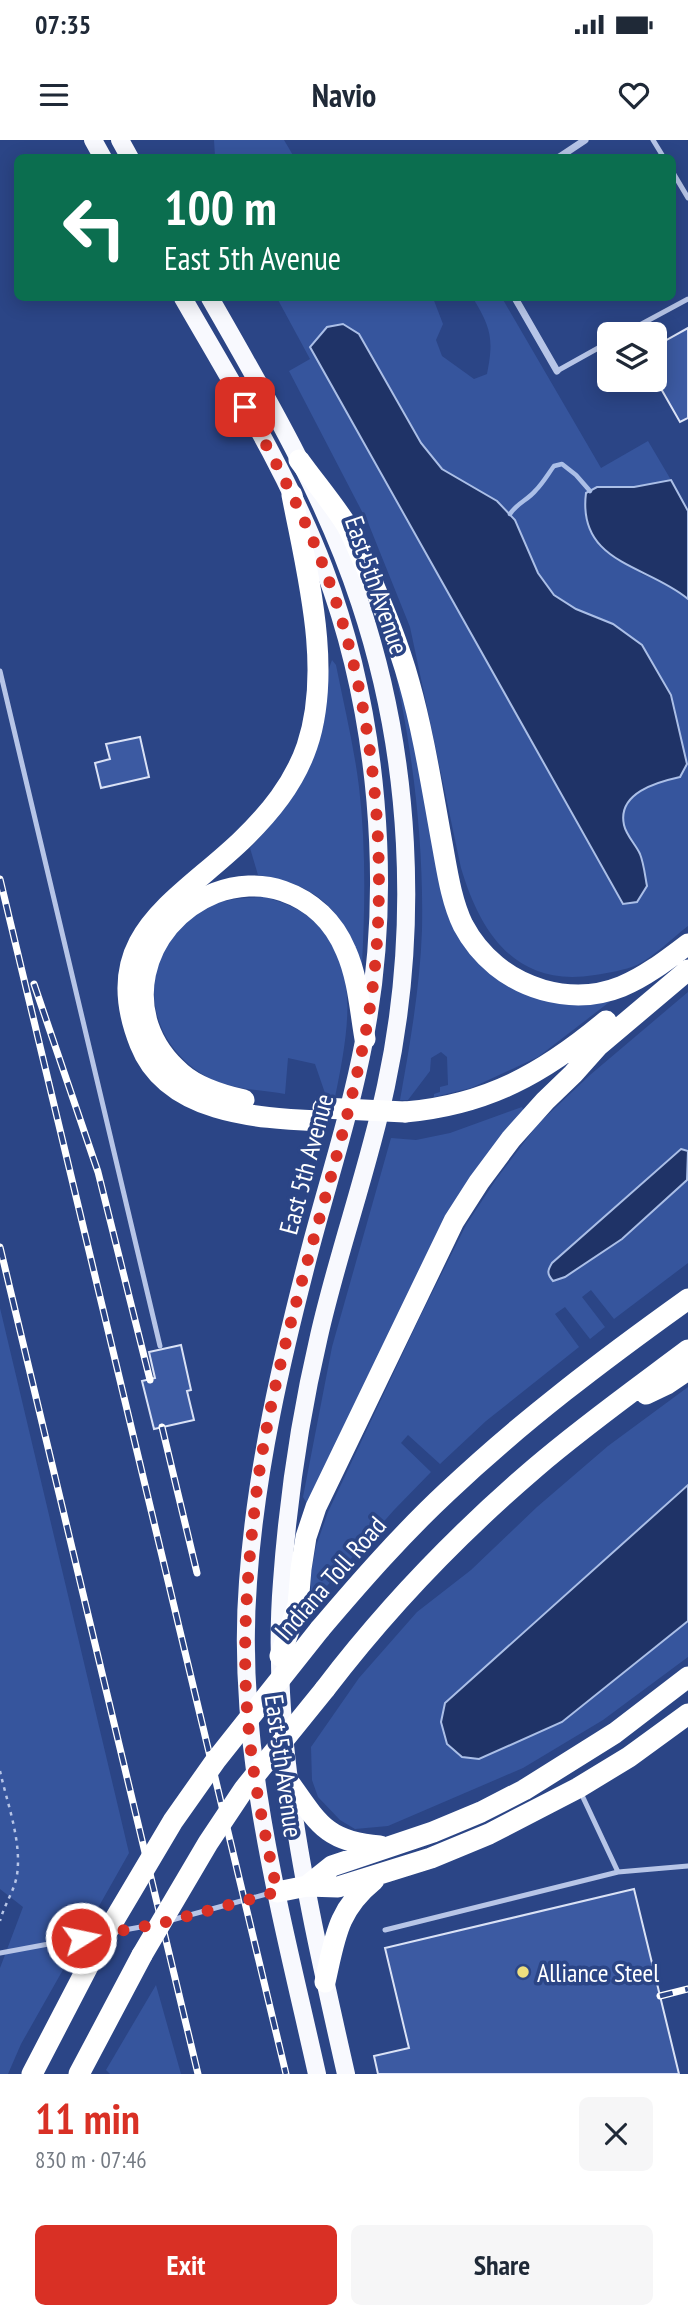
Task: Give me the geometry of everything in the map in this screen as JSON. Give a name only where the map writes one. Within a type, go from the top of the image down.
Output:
[{"type":"highway","points":[[299,460],[346,525],[385,611],[408,680],[424,744],[452,892],[463,924],[476,945],[497,968],[526,985],[574,995],[600,994],[623,987],[647,975],[688,944]]},
{"type":"highway","points":[[292,495],[312,595],[316,642],[315,702],[307,746],[290,783],[267,814],[239,843],[172,900],[143,935],[132,957],[128,979],[129,1008],[142,1050],[156,1070],[174,1086],[212,1106],[241,1113],[452,1119],[517,1098],[557,1075],[598,1046]]},
{"type":"highway","points":[[321,1115],[241,1099],[199,1085],[182,1074],[166,1058],[155,1042],[143,1002],[143,981],[156,943],[181,911],[199,899],[222,890],[246,886],[273,888],[299,897],[317,910],[334,929],[347,952],[365,1039]]},
{"type":"highway","points":[[279,1656],[298,1605],[306,1537],[316,1507],[454,1222],[511,1139],[598,1046],[622,1015],[688,954]]},
{"type":"highway","points":[[403,1119],[460,1104],[510,1086],[539,1071],[688,970]]},
{"type":"highway","name":"Indiana Toll Road","points":[[33,2074],[133,1886],[187,1801],[216,1760],[320,1629],[380,1559],[510,1434],[579,1377],[682,1302]]},
{"type":"highway","points":[[79,2074],[142,1955],[208,1843],[244,1789],[371,1631],[411,1587],[534,1469],[688,1350]]},
{"type":"highway","points":[[600,1416],[667,1384],[688,1370]]},
{"type":"highway","points":[[307,1886],[332,1866],[469,1817],[524,1790],[615,1733],[688,1677]]},
{"type":"highway","points":[[578,1788],[576,1776],[583,1768],[631,1738],[688,1692]]},
{"type":"highway","points":[[277,1892],[307,1886],[338,1887],[431,1858],[489,1834],[578,1788],[629,1757],[685,1717]]},
{"type":"highway","points":[[291,1785],[320,1825],[334,1835],[359,1844],[389,1847]]},
{"type":"highway","points":[[325,1982],[336,1934],[345,1910],[379,1875]]},
{"type":"main road","name":"East 5th Avenue","points":[[185,301],[292,495],[323,566],[344,629],[359,689],[369,743],[376,811],[377,928],[365,1039],[272,1408],[258,1486],[250,1560],[245,1669],[250,1740],[277,1892],[317,2074]]},
{"type":"main road","name":"East 5th Avenue","points":[[212,301],[299,460],[361,604],[381,675],[393,736],[402,808],[406,871],[405,927],[401,984],[386,1085],[320,1332],[302,1418],[281,1587],[279,1656],[291,1785],[325,1982],[346,2074]]},
{"type":"street","points":[[564,154],[585,140]]},
{"type":"street","points":[[517,301],[557,371]]},
{"type":"lane","points":[[676,178],[688,198]]},
{"type":"lane","points":[[645,322],[688,299]]},
{"type":"lane","points":[[557,371],[597,349]]},
{"type":"lane","points":[[0,671],[160,1346]]},
{"type":"lane","points":[[578,1788],[618,1872]]},
{"type":"lane","points":[[386,1930],[618,1872],[688,1866]]},
{"type":"lane","points":[[0,1952],[162,1923],[277,1892]]},
{"type":"path","points":[[0,1771],[16,1841],[17,1873],[0,1921]]},
{"type":"shaded area","points":[[214,140],[284,140],[292,154],[215,154]]},
{"type":"shaded area","points":[[279,301],[434,301],[443,324],[436,340],[442,356],[474,379],[487,374],[490,352],[487,326],[475,301],[504,301],[601,468],[648,441],[671,480],[634,487],[597,487],[641,574],[673,586],[688,599],[688,926],[644,961],[622,970],[595,975],[568,977],[544,973],[524,965],[506,952],[479,915],[461,868],[410,627],[369,525],[289,371],[310,359]],"holes":[[[327,328],[390,390],[421,443],[442,469],[497,501],[515,520],[538,573],[554,595],[576,609],[613,624],[680,777],[660,782],[631,798],[625,806],[624,828]]]},
{"type":"shaded area","points":[[343,324],[359,334],[421,443],[442,469],[497,501],[515,520],[538,573],[554,595],[576,609],[613,624],[642,645],[671,695],[687,764],[680,777],[650,786],[633,797],[623,814],[625,829],[641,858],[647,886],[637,902],[623,904],[310,347],[327,327]]},
{"type":"shaded area","points":[[671,480],[688,511],[688,599],[604,549],[593,535],[586,517],[586,493],[597,487],[634,487]]},
{"type":"shaded area","points":[[389,644],[401,682],[444,884],[491,969],[612,1000],[538,1057],[471,1088],[434,1097],[434,1094],[440,1092],[440,1087],[448,1085],[447,1057],[441,1052],[431,1058],[430,1071],[408,1100],[400,1100],[419,973],[422,930],[421,858],[410,750]]},
{"type":"shaded area","points":[[332,660],[336,665],[352,741],[361,809],[364,876],[362,965],[346,929],[325,903],[297,885],[258,875],[250,848],[289,802],[307,771],[325,713],[328,672]]},
{"type":"shaded area","points":[[264,897],[298,910],[321,928],[337,950],[345,976],[347,1005],[346,1035],[335,1097],[326,1096],[315,1064],[288,1058],[285,1094],[235,1087],[215,1081],[185,1061],[169,1042],[159,1020],[154,998],[156,974],[163,952],[177,931],[196,912],[211,904]]},
{"type":"shaded area","points":[[688,992],[688,1151],[681,1150],[671,1157],[548,1270],[687,1180],[688,1175],[688,1263],[614,1319],[591,1290],[582,1297],[605,1327],[590,1339],[565,1307],[555,1314],[579,1347],[486,1421],[440,1464],[408,1435],[401,1443],[431,1472],[311,1604],[311,1573],[316,1546],[328,1512],[466,1225],[538,1124],[590,1075]]},
{"type":"shaded area","points":[[522,1107],[524,1111],[307,1504],[303,1497],[332,1347],[391,1138],[416,1140],[450,1133]]},
{"type":"shaded area","points":[[681,1149],[688,1151],[687,1180],[622,1239],[565,1277],[553,1281],[548,1272],[552,1263]]},
{"type":"shaded area","points":[[0,1308],[129,1853],[21,2044],[8,2074],[0,2074],[0,1968],[23,1907],[0,1889]]},
{"type":"shaded area","points":[[688,1387],[688,1485],[445,1703],[562,1722],[688,1621],[688,1657],[603,1720],[523,1768],[388,1826],[355,1829],[340,1820],[318,1797],[312,1780],[311,1747],[359,1678],[417,1612],[471,1570],[537,1507],[608,1446]]},
{"type":"shaded area","points":[[688,1485],[688,1621],[562,1722],[479,1759],[462,1757],[447,1744],[441,1722],[445,1703]]},
{"type":"shaded area","points":[[156,1985],[181,2074],[110,2074],[106,2070]]},
{"type":"building","points":[[688,328],[688,418],[680,422],[663,392],[667,392],[667,340]]},
{"type":"building","points":[[140,737],[149,777],[101,788],[95,763],[110,759],[106,744]]},
{"type":"building","points":[[181,1345],[191,1390],[187,1391],[194,1420],[154,1429],[142,1381],[155,1378],[149,1352]]},
{"type":"building","name":"Alliance Steel","points":[[634,1889],[679,2074],[378,2074],[374,2056],[409,2048],[385,1948]]},
{"type":"waterway","points":[[510,514],[539,487],[554,466],[562,464],[590,491]]},
{"type":"railway","points":[[0,879],[286,2074]]},
{"type":"railway","points":[[34,984],[98,1172],[150,1380]]},
{"type":"railway","points":[[0,1247],[198,2074]]},
{"type":"railway","points":[[162,1427],[197,1573]]},
{"type":"railway","points":[[660,1996],[688,1989]]},
{"type":"place","name":"Alliance Steel","points":[[523,1972]]},
{"type":"route","points":[[81,1938],[162,1923],[277,1892],[250,1740],[245,1669],[247,1585],[258,1486],[272,1408],[365,1039],[377,928],[378,878],[376,811],[369,743],[344,629],[323,566],[292,495],[245,407]]}]
